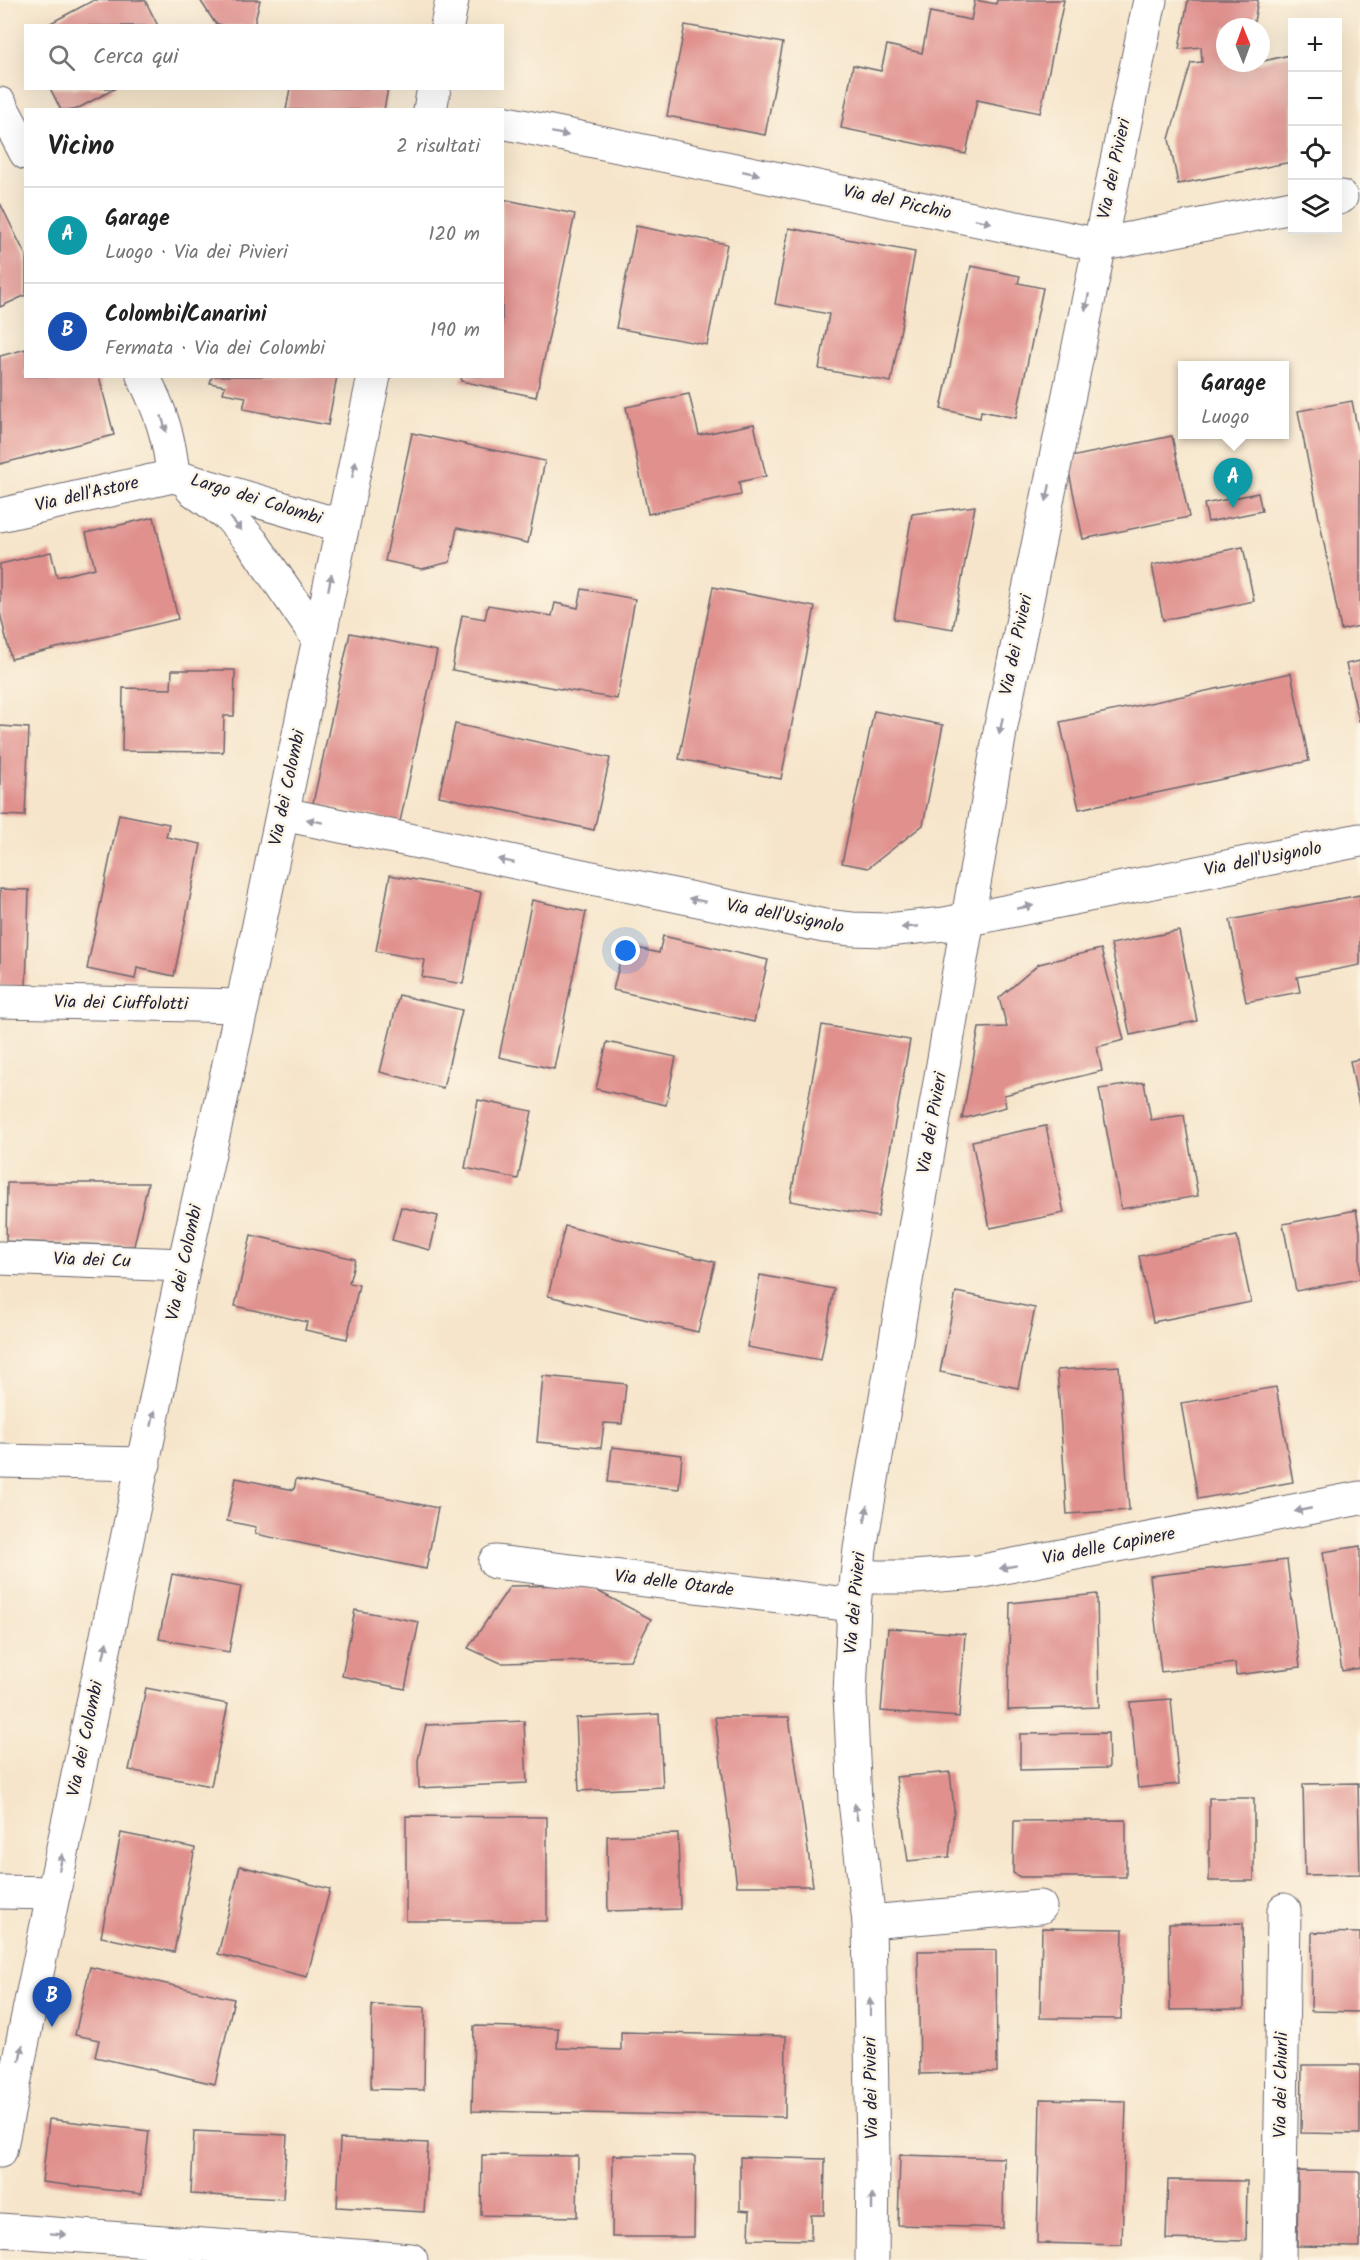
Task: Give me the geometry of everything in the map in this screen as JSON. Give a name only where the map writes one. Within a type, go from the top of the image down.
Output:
[{"type":"street","points":[[447,24],[452,0]]},
{"type":"street","name":"Via dei Pivieri","points":[[872,2260],[873,2157],[869,1922],[851,1745],[850,1664],[855,1591],[1001,726],[1150,0]]},
{"type":"street","points":[[0,104],[24,149]]},
{"type":"street","name":"Via del Picchio","points":[[504,122],[1099,245],[1288,208]]},
{"type":"street","points":[[144,378],[157,402],[165,425],[174,476]]},
{"type":"street","name":"Via dei Colombi","points":[[0,2151],[184,1265],[242,1006],[374,378]]},
{"type":"street","name":"Via dell'Astore","points":[[0,514],[174,476]]},
{"type":"street","name":"Largo dei Colombi","points":[[174,476],[342,526]]},
{"type":"street","name":"Largo dei Colombi","points":[[174,476],[229,516],[252,542],[318,638]]},
{"type":"street","name":"Via dell'Usignolo","points":[[283,814],[824,926],[886,930],[968,919],[1360,840]]},
{"type":"street","name":"Via dei Ciuffolotti","points":[[0,1001],[242,1006]]},
{"type":"street","name":"Via dei Cu","points":[[0,1258],[184,1265]]},
{"type":"street","points":[[0,1461],[144,1464]]},
{"type":"street","name":"Via delle Capinere","points":[[855,1591],[914,1577],[978,1572],[1360,1498]]},
{"type":"street","name":"Via delle Otarde","points":[[495,1562],[855,1591]]},
{"type":"street","points":[[0,1892],[54,1893]]},
{"type":"street","points":[[869,1922],[1040,1907]]},
{"type":"street","name":"Via dei Chiurli","points":[[1279,2260],[1284,1910]]},
{"type":"street","points":[[0,2230],[411,2260]]},
{"type":"building","points":[[94,0],[145,0],[157,24],[49,24]]},
{"type":"building","points":[[200,0],[260,0],[254,24],[215,23]]},
{"type":"building","points":[[975,0],[996,4],[997,0],[1064,0],[1040,113],[977,100],[966,154],[841,128],[853,65],[881,71],[887,45],[922,53],[930,12],[971,20]]},
{"type":"building","points":[[1188,0],[1258,0],[1255,18],[1216,18],[1216,72],[1270,72],[1270,60],[1288,55],[1288,163],[1178,184],[1169,139],[1191,63],[1202,62],[1201,47],[1179,49]]},
{"type":"building","points":[[685,25],[783,43],[765,135],[667,116]]},
{"type":"building","points":[[51,90],[112,90],[79,108],[60,108]]},
{"type":"building","points":[[290,90],[388,90],[384,108],[286,108]]},
{"type":"building","points":[[504,199],[575,214],[536,397],[461,381],[462,378],[504,378]]},
{"type":"building","points":[[0,203],[24,252],[24,296],[0,307]]},
{"type":"building","points":[[636,226],[727,244],[707,345],[616,328]]},
{"type":"building","points":[[789,228],[915,252],[891,382],[819,369],[829,314],[775,304]]},
{"type":"building","points":[[971,266],[1020,276],[1018,283],[1043,288],[1016,418],[981,411],[980,418],[941,409]]},
{"type":"building","points":[[24,350],[24,378],[100,378],[114,435],[0,464],[0,356]]},
{"type":"building","points":[[211,378],[337,378],[328,425],[243,409],[246,397],[223,393],[225,386],[210,383]]},
{"type":"building","points":[[689,394],[699,435],[754,424],[766,476],[739,482],[741,495],[648,514],[626,407]]},
{"type":"building","points":[[1352,401],[1360,442],[1360,626],[1341,630],[1298,411]]},
{"type":"building","points":[[412,433],[545,461],[528,543],[457,528],[450,562],[422,569],[385,561]]},
{"type":"building","points":[[1172,436],[1189,517],[1083,539],[1066,458]]},
{"type":"building","points":[[1258,493],[1262,511],[1208,522],[1204,504]]},
{"type":"building","points":[[975,506],[953,629],[894,619],[912,514]]},
{"type":"building","points":[[154,517],[178,619],[11,659],[0,613],[0,564],[51,552],[57,577],[95,568],[86,533]]},
{"type":"building","points":[[1243,547],[1254,601],[1163,620],[1152,565]]},
{"type":"building","points":[[713,587],[815,607],[781,779],[679,759]]},
{"type":"building","points":[[582,589],[635,599],[617,699],[452,670],[462,615],[485,619],[488,605],[552,616],[555,603],[578,608]]},
{"type":"building","points":[[350,633],[437,651],[400,822],[313,803]]},
{"type":"building","points":[[1360,661],[1360,721],[1359,721],[1346,664]]},
{"type":"building","points":[[172,670],[235,670],[234,716],[224,716],[223,752],[122,751],[123,688],[171,689]]},
{"type":"building","points":[[1291,673],[1309,761],[1079,809],[1060,722]]},
{"type":"building","points":[[874,711],[943,725],[923,825],[868,868],[842,863]]},
{"type":"building","points":[[455,724],[610,758],[594,830],[439,796]]},
{"type":"building","points":[[0,726],[29,728],[25,816],[0,815]]},
{"type":"building","points":[[119,814],[169,824],[166,837],[201,844],[174,976],[137,968],[135,979],[87,969]]},
{"type":"building","points":[[390,875],[481,892],[463,984],[422,977],[425,960],[376,951]]},
{"type":"building","points":[[0,889],[29,890],[26,987],[0,986]]},
{"type":"building","points":[[1360,895],[1360,965],[1297,977],[1300,992],[1246,1002],[1230,920]]},
{"type":"building","points":[[532,900],[586,912],[554,1069],[499,1057]]},
{"type":"building","points":[[1179,931],[1197,1021],[1130,1035],[1111,944]]},
{"type":"building","points":[[663,936],[768,960],[754,1022],[613,990],[624,945],[659,953]]},
{"type":"building","points":[[1101,949],[1124,1040],[1097,1047],[1102,1071],[1004,1095],[1006,1107],[962,1119],[979,1028],[1007,1027],[999,998],[1039,964]]},
{"type":"building","points":[[399,995],[462,1010],[443,1088],[380,1072]]},
{"type":"building","points":[[822,1025],[910,1040],[878,1217],[790,1201]]},
{"type":"building","points":[[607,1042],[676,1057],[666,1105],[596,1089]]},
{"type":"building","points":[[1360,1059],[1360,1105],[1359,1105],[1350,1061]]},
{"type":"building","points":[[1144,1082],[1151,1120],[1184,1115],[1198,1196],[1121,1209],[1099,1089]]},
{"type":"building","points":[[478,1100],[532,1111],[518,1179],[465,1168]]},
{"type":"building","points":[[1046,1126],[1064,1213],[990,1228],[972,1141]]},
{"type":"building","points":[[7,1183],[148,1183],[134,1246],[6,1241]]},
{"type":"building","points":[[401,1207],[438,1216],[430,1250],[392,1240]]},
{"type":"building","points":[[1356,1210],[1360,1232],[1360,1279],[1296,1291],[1283,1224]]},
{"type":"building","points":[[565,1226],[715,1262],[698,1332],[548,1296]]},
{"type":"building","points":[[251,1235],[355,1259],[349,1283],[359,1285],[347,1339],[305,1330],[307,1322],[235,1306]]},
{"type":"building","points":[[1237,1236],[1251,1302],[1153,1322],[1139,1256]]},
{"type":"building","points":[[760,1275],[834,1289],[821,1360],[747,1347]]},
{"type":"building","points":[[956,1292],[1035,1308],[1018,1388],[940,1372]]},
{"type":"building","points":[[1119,1366],[1129,1510],[1067,1514],[1057,1370]]},
{"type":"building","points":[[543,1376],[626,1384],[622,1424],[604,1423],[601,1448],[537,1442]]},
{"type":"building","points":[[1276,1387],[1293,1482],[1198,1499],[1181,1403]]},
{"type":"building","points":[[612,1447],[682,1455],[679,1489],[608,1482]]},
{"type":"building","points":[[236,1478],[294,1490],[296,1479],[438,1508],[426,1569],[255,1534],[256,1527],[227,1521]]},
{"type":"building","points":[[1360,1546],[1360,1668],[1342,1671],[1323,1552]]},
{"type":"building","points":[[1287,1560],[1300,1667],[1236,1675],[1235,1663],[1161,1672],[1150,1576]]},
{"type":"building","points":[[172,1574],[241,1587],[229,1652],[159,1639]]},
{"type":"building","points":[[586,1585],[651,1619],[630,1660],[501,1663],[468,1648],[510,1586]]},
{"type":"building","points":[[1097,1594],[1099,1707],[1008,1710],[1010,1603]]},
{"type":"building","points":[[355,1610],[419,1622],[405,1689],[342,1676]]},
{"type":"building","points":[[888,1628],[965,1634],[959,1717],[881,1711]]},
{"type":"building","points":[[146,1688],[228,1704],[211,1786],[129,1770]]},
{"type":"building","points":[[1171,1699],[1179,1784],[1138,1788],[1130,1702]]},
{"type":"building","points":[[659,1714],[663,1787],[579,1791],[576,1718]]},
{"type":"building","points":[[715,1717],[789,1717],[813,1886],[737,1886]]},
{"type":"building","points":[[524,1721],[527,1783],[419,1788],[418,1760],[426,1725]]},
{"type":"building","points":[[1108,1733],[1109,1768],[1020,1770],[1020,1734]]},
{"type":"building","points":[[950,1772],[954,1810],[949,1857],[908,1861],[896,1777]]},
{"type":"building","points":[[1358,1783],[1360,1874],[1305,1875],[1303,1784]]},
{"type":"building","points":[[1209,1798],[1254,1798],[1254,1881],[1209,1881]]},
{"type":"building","points":[[406,1816],[547,1817],[547,1921],[406,1921]]},
{"type":"building","points":[[1126,1820],[1126,1877],[1020,1877],[1013,1873],[1014,1821]]},
{"type":"building","points":[[121,1833],[195,1848],[174,1952],[101,1937]]},
{"type":"building","points":[[678,1834],[680,1909],[608,1911],[607,1836]]},
{"type":"building","points":[[240,1866],[330,1889],[307,1977],[218,1954]]},
{"type":"building","points":[[1243,1923],[1244,2009],[1170,2010],[1169,1924]]},
{"type":"building","points":[[1042,1928],[1123,1929],[1121,2019],[1040,2018]]},
{"type":"building","points":[[1312,1932],[1360,1933],[1360,2012],[1311,2011]]},
{"type":"building","points":[[996,1950],[997,2072],[920,2074],[918,1951]]},
{"type":"building","points":[[90,1967],[234,1999],[215,2084],[95,2057],[99,2040],[75,2035]]},
{"type":"building","points":[[372,2005],[425,2007],[424,2090],[371,2089]]},
{"type":"building","points":[[474,2026],[558,2028],[557,2048],[621,2050],[621,2032],[786,2036],[785,2117],[472,2111]]},
{"type":"building","points":[[1302,2065],[1360,2065],[1360,2134],[1301,2133]]},
{"type":"building","points":[[1040,2099],[1126,2101],[1122,2245],[1037,2243]]},
{"type":"building","points":[[49,2119],[149,2131],[142,2194],[42,2182]]},
{"type":"building","points":[[194,2131],[287,2135],[283,2199],[191,2194]]},
{"type":"building","points":[[340,2139],[428,2143],[424,2212],[337,2207]]},
{"type":"building","points":[[482,2155],[578,2156],[577,2217],[481,2215]]},
{"type":"building","points":[[613,2155],[695,2156],[694,2237],[612,2237]]},
{"type":"building","points":[[900,2155],[1004,2158],[1003,2228],[898,2225]]},
{"type":"building","points":[[740,2157],[825,2159],[824,2215],[811,2215],[811,2240],[749,2239],[750,2211],[740,2210]]},
{"type":"building","points":[[1298,2171],[1360,2172],[1360,2247],[1297,2246]]},
{"type":"building","points":[[1168,2180],[1247,2181],[1246,2241],[1166,2239]]},
{"type":"place","name":"Garage","points":[[1233,508]]},
{"type":"place","name":"Colombi/Canarini","points":[[52,2027]]}]
